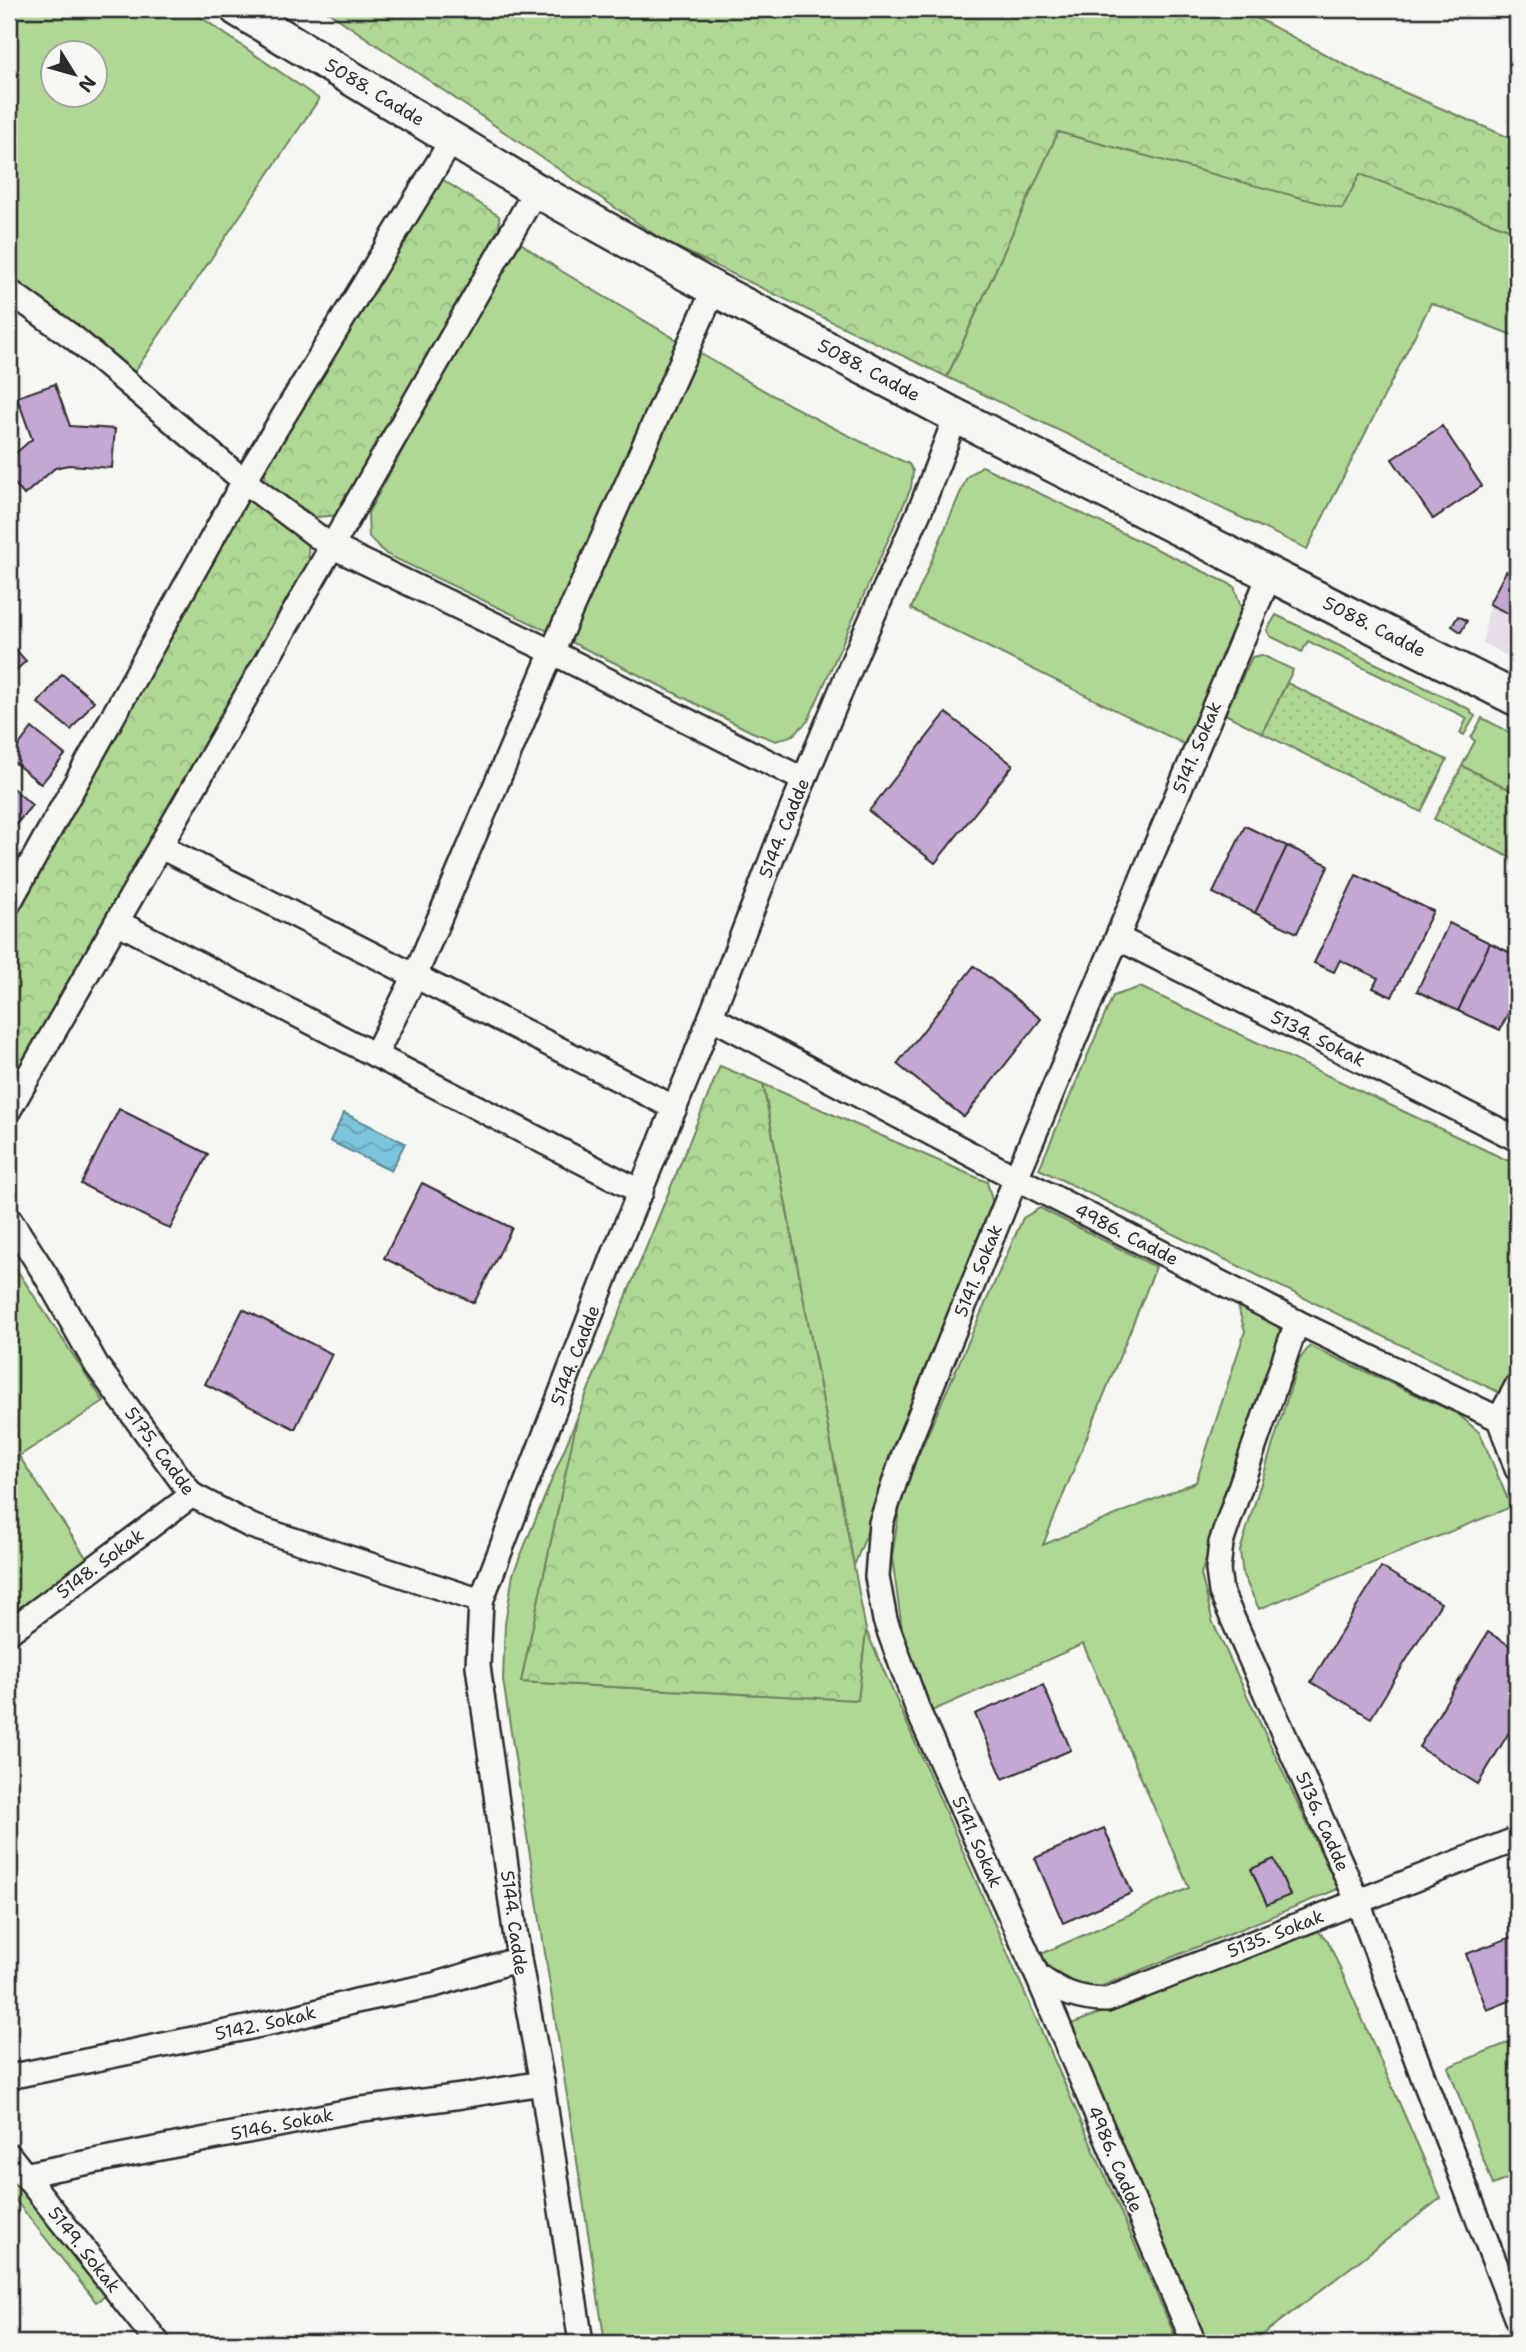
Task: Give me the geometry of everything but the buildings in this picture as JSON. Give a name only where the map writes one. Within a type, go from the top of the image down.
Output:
[{"type":"street","name":"5088. Cadde","points":[[237,9],[536,190],[714,289],[956,416],[1517,699]]},
{"type":"street","points":[[9,903],[244,481],[452,140]]},
{"type":"street","points":[[9,1110],[330,545],[536,190]]},
{"type":"street","points":[[375,1055],[415,976],[552,652],[714,289]]},
{"type":"street","points":[[9,290],[74,338],[244,481],[330,545],[552,652],[804,780]]},
{"type":"street","name":"5144. Cadde","points":[[581,2343],[542,2082],[519,1959],[478,1666],[481,1601],[804,780],[923,503],[956,416]]},
{"type":"street","name":"5141. Sokak","points":[[1037,1975],[919,1713],[885,1620],[877,1577],[881,1523],[904,1454],[1016,1178],[1270,574]]},
{"type":"street","points":[[160,847],[675,1108]]},
{"type":"street","points":[[117,922],[640,1192]]},
{"type":"street","name":"5134. Sokak","points":[[1118,938],[1517,1139]]},
{"type":"street","name":"4986. Cadde","points":[[711,1017],[1297,1322],[1499,1419]]},
{"type":"street","name":"5175. Cadde","points":[[9,1218],[45,1274],[97,1366],[192,1495],[251,1526],[481,1601]]},
{"type":"street","name":"5136. Cadde","points":[[1297,1322],[1222,1542],[1218,1570],[1221,1592],[1358,1902],[1517,2320]]},
{"type":"street","points":[[1517,1386],[1499,1419],[1517,1469]]},
{"type":"street","name":"5148. Sokak","points":[[9,1632],[192,1495]]},
{"type":"street","name":"5135. Sokak","points":[[1037,1975],[1053,1988],[1072,1996],[1087,2000],[1107,2000],[1517,1839]]},
{"type":"street","name":"5142. Sokak","points":[[9,2077],[289,2020],[356,2001],[434,1985],[519,1959]]},
{"type":"street","name":"4986. Cadde","points":[[1037,1975],[1194,2343]]},
{"type":"street","name":"5146. Sokak","points":[[23,2175],[355,2110],[542,2082]]},
{"type":"street","name":"5149. Sokak","points":[[9,2155],[158,2343]]},
{"type":"shaded area","points":[[1506,571],[1517,577],[1517,661],[1483,643],[1489,604]]},
{"type":"green space","points":[[26,9],[189,9],[319,99],[131,377],[9,286],[9,18]]},
{"type":"green space","points":[[324,9],[1240,9],[1364,75],[1517,141],[1517,232],[1360,174],[1342,209],[1058,132],[947,377],[664,241]]},
{"type":"green space","points":[[1058,132],[1342,208],[1360,173],[1517,232],[1517,337],[1431,303],[1307,549],[947,377]]},
{"type":"green space","points":[[437,176],[499,216],[500,234],[341,515],[316,517],[266,483],[264,465]]},
{"type":"green space","points":[[517,240],[542,259],[726,369],[835,429],[909,464],[913,471],[911,488],[808,721],[793,735],[776,741],[752,732],[613,662],[386,554],[369,537],[368,513]]},
{"type":"green space","points":[[982,466],[1234,586],[1245,619],[1190,747],[911,609],[967,477]]},
{"type":"green space","points":[[250,495],[299,531],[308,546],[309,562],[9,1102],[9,923]]},
{"type":"green space","points":[[1276,615],[1471,710],[1475,716],[1464,735],[1460,733],[1467,718],[1308,641],[1302,652],[1270,636],[1267,630]]},
{"type":"green space","points":[[1262,655],[1293,670],[1262,733],[1225,714],[1252,657]]},
{"type":"green space","points":[[1287,683],[1447,760],[1421,812],[1262,733]]},
{"type":"green space","points":[[1482,718],[1517,736],[1517,793],[1462,766],[1475,741],[1471,738]]},
{"type":"green space","points":[[1462,766],[1517,793],[1517,861],[1434,819]]},
{"type":"green space","points":[[1140,987],[1517,1165],[1517,1359],[1500,1393],[1039,1169],[1113,996]]},
{"type":"green space","points":[[720,1066],[763,1084],[866,1630],[858,1700],[521,1682],[578,1415]]},
{"type":"green space","points":[[763,1084],[987,1182],[994,1208],[854,1566]]},
{"type":"green space","points":[[1040,1208],[1156,1267],[1043,1545],[1196,1482],[1245,1331],[1237,1304],[1278,1323],[1280,1334],[1201,1574],[1213,1623],[1338,1889],[1095,1989],[1064,1977],[1039,1955],[1189,1888],[1083,1644],[932,1711],[902,1630],[892,1557],[902,1492],[1023,1218]]},
{"type":"green space","points":[[9,1258],[104,1402],[19,1456],[89,1562],[9,1624]]},
{"type":"green space","points":[[1310,1346],[1458,1414],[1480,1433],[1511,1507],[1259,1609],[1243,1575],[1240,1551],[1299,1360]]},
{"type":"green space","points":[[578,1416],[521,1682],[858,1700],[866,1630],[1178,2343],[605,2343],[503,1680],[505,1624],[513,1574]]},
{"type":"green space","points":[[1318,1931],[1328,1941],[1441,2198],[1252,2343],[1204,2343],[1071,2024]]},
{"type":"green space","points":[[1517,2039],[1517,2175],[1493,2185],[1448,2067]]},
{"type":"green space","points":[[9,2170],[91,2274],[105,2296],[96,2302],[9,2192]]},
{"type":"water","points":[[344,1113],[405,1143],[391,1171],[330,1141]]}]
